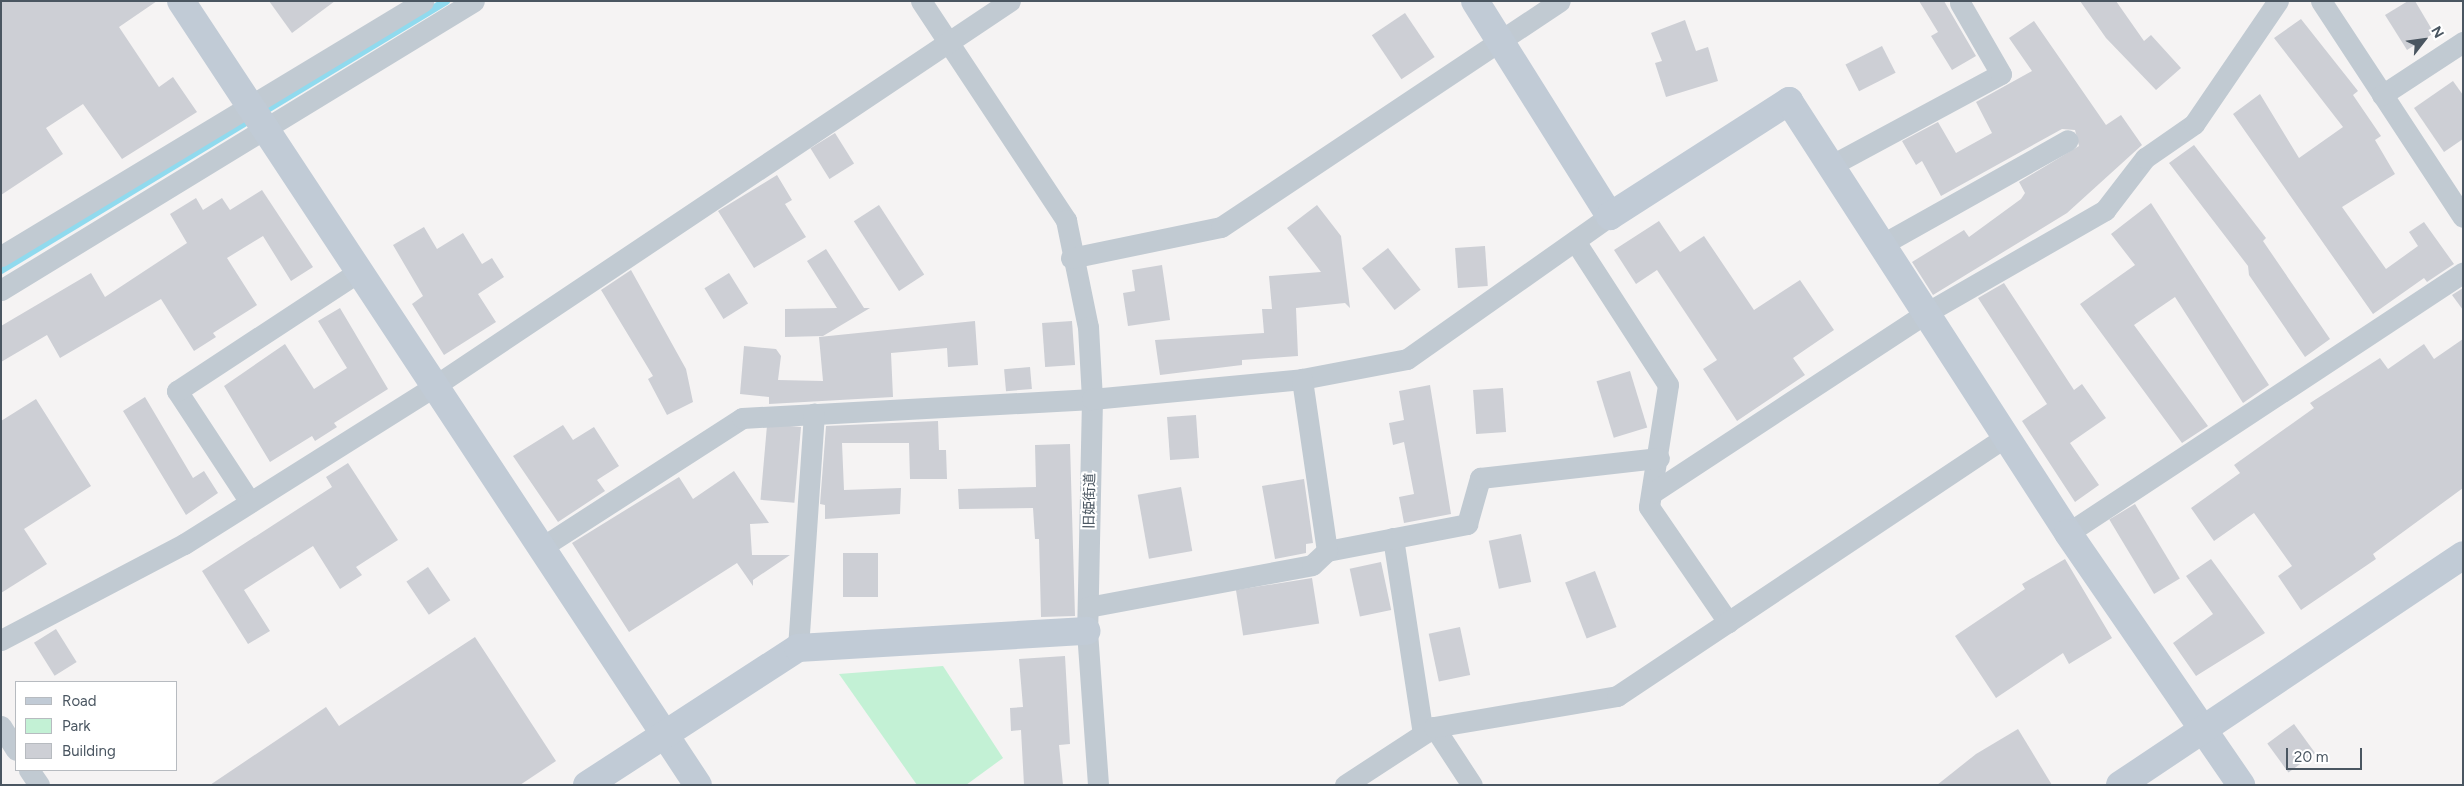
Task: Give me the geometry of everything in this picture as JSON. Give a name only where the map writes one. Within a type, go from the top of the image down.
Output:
[{"type":"street","points":[[181,1],[258,116],[538,550],[698,785]]},
{"type":"street","points":[[1,290],[258,116],[423,1]]},
{"type":"street","points":[[1,256],[474,1]]},
{"type":"street","points":[[922,1],[949,42]]},
{"type":"street","points":[[1,640],[184,544],[433,387],[1010,1]]},
{"type":"street","points":[[1475,1],[1498,41],[1610,216]]},
{"type":"street","points":[[1071,258],[1221,227],[1560,1]]},
{"type":"street","points":[[1652,493],[1926,313],[2105,210],[2145,158],[2194,124],[2278,1]]},
{"type":"street","points":[[2321,1],[2463,217]]},
{"type":"street","points":[[1830,166],[2001,74],[1960,3]]},
{"type":"street","name":"旧姫街道","points":[[949,42],[1066,220],[1071,258],[1088,326],[1092,399],[1087,619],[1098,785]]},
{"type":"street","points":[[2382,95],[2463,42]]},
{"type":"street","points":[[538,550],[742,418],[1092,399],[1302,379],[1407,359],[1610,216],[1789,101],[2068,533],[2241,785]]},
{"type":"street","points":[[1882,245],[2068,140]]},
{"type":"street","points":[[1575,240],[1668,385],[1659,458],[1649,507],[1728,622]]},
{"type":"street","points":[[250,502],[177,391],[358,272]]},
{"type":"street","points":[[2068,533],[2463,273]]},
{"type":"street","points":[[1302,379],[1327,551]]},
{"type":"street","points":[[798,648],[814,414]]},
{"type":"street","points":[[1345,785],[1428,730],[1617,696],[2005,437]]},
{"type":"street","points":[[587,785],[798,648],[1087,619],[1312,565],[1327,551],[1467,524],[1480,478],[1659,458]]},
{"type":"street","points":[[1393,538],[1428,730],[1472,785]]},
{"type":"street","points":[[2120,785],[2463,556]]},
{"type":"street","points":[[1,726],[15,748]]},
{"type":"street","points":[[30,771],[39,785]]},
{"type":"green space","points":[[943,666],[1003,758],[966,785],[917,785],[839,674]]},
{"type":"building","points":[[1,1],[157,1],[119,27],[159,87],[173,77],[197,112],[122,159],[83,104],[46,128],[63,154],[1,195]]},
{"type":"building","points":[[269,1],[335,1],[292,33]]},
{"type":"building","points":[[1919,1],[1944,1],[1976,56],[1952,70],[1931,36],[1938,32]]},
{"type":"building","points":[[2080,1],[2116,1],[2144,41],[2151,35],[2181,68],[2156,90],[2106,38]]},
{"type":"building","points":[[2408,1],[2415,1],[2434,33],[2407,50],[2385,15]]},
{"type":"building","points":[[1405,13],[1435,57],[1401,79],[1372,35]]},
{"type":"building","points":[[2301,19],[2358,91],[2353,95],[2381,136],[2375,140],[2395,174],[2342,207],[2386,269],[2418,246],[2409,232],[2424,222],[2454,264],[2427,282],[2424,278],[2373,314],[2233,114],[2260,94],[2299,158],[2343,127],[2274,38]]},
{"type":"building","points":[[1685,20],[1696,51],[1708,47],[1718,81],[1666,97],[1655,63],[1662,61],[1651,33]]},
{"type":"building","points":[[2034,21],[2106,125],[2121,115],[2142,145],[2067,213],[1933,295],[1912,262],[1964,230],[1969,237],[2021,199],[2025,193],[2019,182],[2079,146],[2075,130],[2062,129],[1941,196],[1922,161],[1916,165],[1902,141],[1938,122],[1956,153],[1992,133],[1976,102],[2032,71],[2009,38]]},
{"type":"building","points":[[1882,46],[1896,73],[1859,91],[1845,65]]},
{"type":"building","points":[[2453,81],[2463,95],[2463,139],[2444,152],[2414,108]]},
{"type":"building","points":[[835,133],[854,164],[829,179],[810,148]]},
{"type":"building","points":[[2194,145],[2266,238],[2263,241],[2330,339],[2305,357],[2249,275],[2248,266],[2169,163]]},
{"type":"building","points":[[777,175],[792,200],[785,204],[806,237],[754,268],[718,211]]},
{"type":"building","points":[[262,190],[313,267],[291,281],[263,236],[227,258],[257,305],[213,333],[216,337],[194,351],[161,299],[60,358],[47,335],[1,362],[1,326],[91,273],[105,297],[187,243],[170,214],[196,198],[203,210],[222,198],[230,210]]},
{"type":"building","points":[[2151,203],[2269,385],[2243,403],[2175,297],[2134,325],[2208,426],[2182,443],[2080,304],[2135,265],[2111,234]]},
{"type":"building","points":[[879,205],[924,275],[899,291],[854,221]]},
{"type":"building","points":[[1317,205],[1341,236],[1350,308],[1345,303],[1296,308],[1298,356],[1242,360],[1242,365],[1160,375],[1155,340],[1264,333],[1262,309],[1272,309],[1269,276],[1321,272],[1287,228]]},
{"type":"building","points":[[1659,221],[1680,252],[1704,236],[1754,310],[1800,280],[1834,330],[1793,358],[1805,375],[1737,421],[1703,369],[1717,360],[1657,270],[1636,284],[1614,250]]},
{"type":"building","points":[[424,227],[437,249],[463,233],[482,264],[492,258],[504,277],[478,294],[496,322],[444,355],[412,304],[423,296],[393,245]]},
{"type":"building","points":[[1485,246],[1488,286],[1458,288],[1455,248]]},
{"type":"building","points":[[1388,248],[1421,290],[1395,310],[1362,268]]},
{"type":"building","points":[[826,249],[864,308],[870,308],[823,336],[785,337],[785,309],[837,308],[807,261]]},
{"type":"building","points":[[1162,265],[1170,320],[1128,326],[1123,293],[1135,291],[1132,270]]},
{"type":"building","points":[[631,270],[686,369],[693,402],[667,415],[648,379],[653,376],[601,290]]},
{"type":"building","points":[[729,273],[748,304],[723,319],[704,288]]},
{"type":"building","points":[[2004,283],[2074,390],[2082,384],[2106,418],[2070,443],[2099,485],[2075,502],[2022,421],[2047,404],[1978,298]]},
{"type":"building","points":[[2463,288],[2463,310],[2452,295]]},
{"type":"building","points":[[340,308],[388,389],[334,423],[337,427],[315,441],[312,436],[270,462],[224,386],[285,344],[314,389],[347,368],[318,321]]},
{"type":"building","points":[[975,321],[978,365],[948,367],[947,348],[891,353],[893,397],[769,404],[769,397],[740,394],[744,346],[776,349],[781,356],[778,380],[823,381],[819,337]]},
{"type":"building","points":[[1072,321],[1075,365],[1045,367],[1042,323]]},
{"type":"building","points":[[2463,339],[2463,488],[2373,554],[2376,559],[2301,610],[2278,576],[2292,566],[2254,513],[2214,541],[2191,508],[2240,473],[2234,465],[2314,408],[2310,403],[2380,358],[2388,369],[2424,344],[2434,359]]},
{"type":"building","points":[[1030,367],[1032,389],[1006,391],[1004,369]]},
{"type":"building","points":[[1630,371],[1647,427],[1614,438],[1597,381]]},
{"type":"building","points":[[1430,385],[1451,514],[1404,523],[1399,497],[1414,494],[1404,442],[1393,445],[1389,423],[1404,420],[1399,391]]},
{"type":"building","points":[[1503,388],[1506,432],[1476,434],[1473,390]]},
{"type":"building","points":[[145,397],[193,478],[204,471],[218,493],[186,515],[123,411]]},
{"type":"building","points":[[36,399],[91,486],[24,529],[47,564],[1,593],[1,421]]},
{"type":"building","points":[[1196,415],[1199,458],[1170,460],[1167,417]]},
{"type":"building","points":[[938,421],[939,450],[946,450],[947,479],[910,479],[909,443],[842,443],[844,490],[901,488],[900,514],[825,519],[825,505],[820,504],[826,426]]},
{"type":"building","points":[[767,424],[801,427],[794,503],[761,500]]},
{"type":"building","points":[[563,425],[573,440],[594,427],[619,466],[597,480],[605,491],[558,522],[513,456]]},
{"type":"building","points":[[1070,444],[1075,616],[1041,617],[1039,539],[1035,539],[1033,508],[959,509],[958,489],[1036,487],[1035,445]]},
{"type":"building","points":[[348,463],[398,540],[356,567],[362,575],[340,589],[313,546],[244,590],[270,631],[248,644],[202,571],[332,487],[326,477]]},
{"type":"building","points":[[734,471],[769,523],[750,524],[752,555],[790,555],[753,580],[753,586],[737,563],[629,632],[572,543],[679,477],[693,499]]},
{"type":"building","points":[[1304,479],[1313,543],[1306,544],[1306,553],[1275,559],[1262,486]]},
{"type":"building","points":[[1181,487],[1192,551],[1149,559],[1138,495]]},
{"type":"building","points":[[2135,504],[2180,579],[2154,594],[2109,519]]},
{"type":"building","points":[[1521,534],[1531,582],[1499,589],[1489,541]]},
{"type":"building","points":[[843,553],[878,553],[878,597],[843,597]]},
{"type":"building","points":[[2065,559],[2112,638],[2069,664],[2063,653],[1996,698],[1955,636],[2025,589],[2022,584]]},
{"type":"building","points":[[2211,559],[2265,633],[2196,676],[2173,643],[2213,614],[2186,576]]},
{"type":"building","points":[[1381,562],[1391,610],[1360,617],[1350,569]]},
{"type":"building","points":[[428,567],[450,600],[429,615],[406,582]]},
{"type":"building","points":[[1595,571],[1617,627],[1587,638],[1565,582]]},
{"type":"building","points":[[1312,578],[1319,623],[1243,635],[1236,590]]},
{"type":"building","points":[[1460,627],[1470,675],[1439,682],[1429,634]]},
{"type":"building","points":[[56,629],[77,662],[55,676],[34,643]]},
{"type":"building","points":[[475,637],[556,761],[520,785],[210,785],[326,707],[339,726]]},
{"type":"building","points":[[1065,656],[1070,744],[1059,745],[1063,785],[1024,785],[1021,730],[1011,731],[1010,708],[1023,707],[1019,659]]},
{"type":"building","points":[[2294,724],[2315,753],[2288,773],[2267,743]]},
{"type":"building","points":[[2018,729],[2052,785],[1937,785],[1976,754]]},
{"type":"waterway","points":[[1,270],[446,1]]}]
